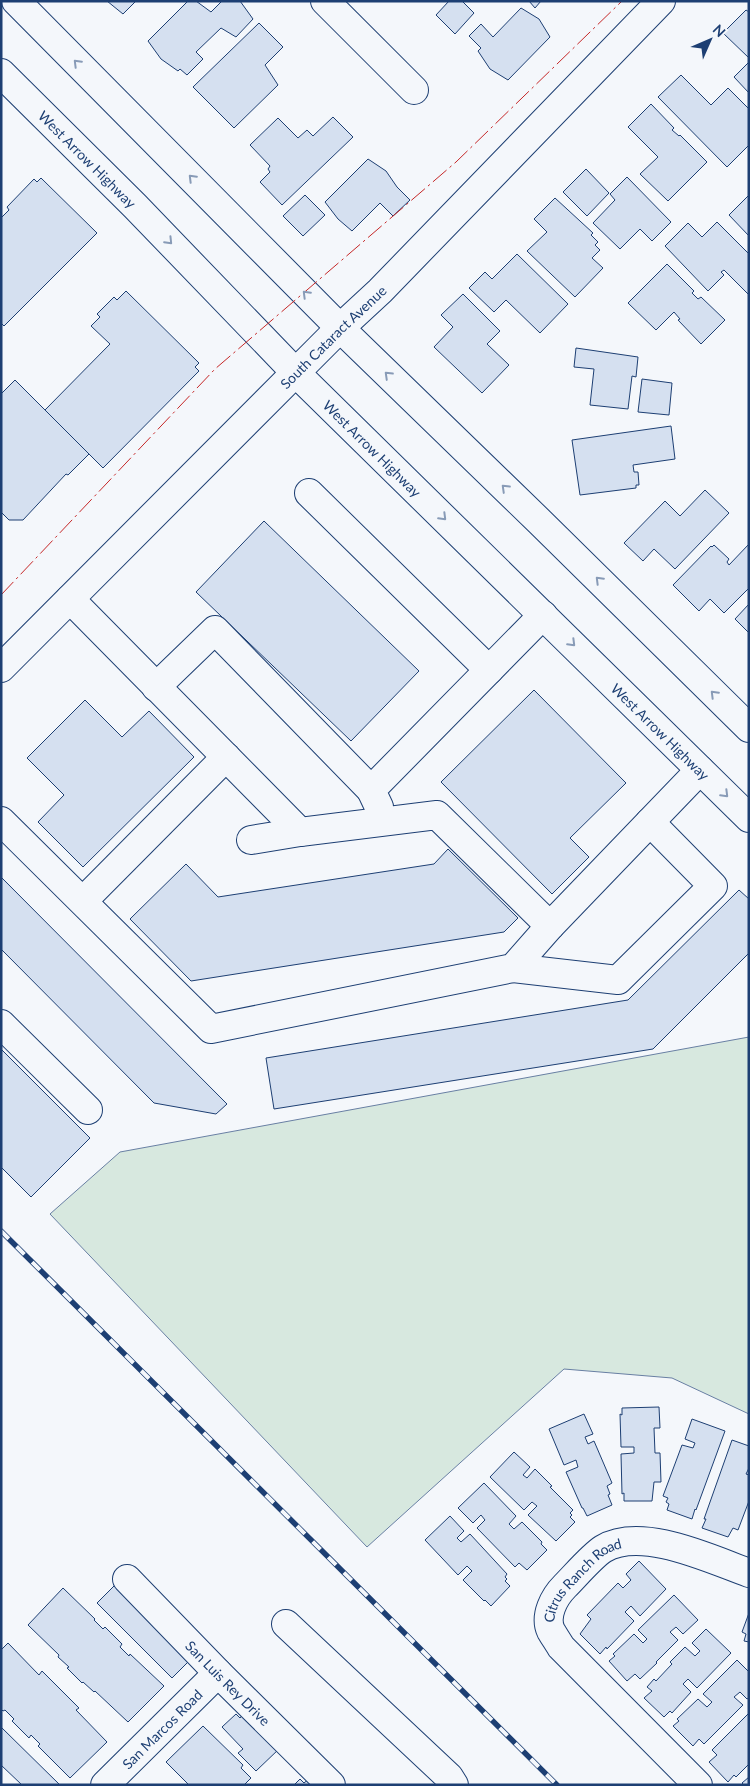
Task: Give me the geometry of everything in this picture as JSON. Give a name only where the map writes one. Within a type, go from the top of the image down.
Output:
[{"type":"main road","points":[[16,1],[340,328],[749,728]]},
{"type":"main road","points":[[325,1],[414,90]]},
{"type":"main road","name":"South Cataract Avenue","points":[[3,662],[70,599],[340,328],[380,291],[661,1]]},
{"type":"main road","name":"West Arrow Highway","points":[[1,73],[135,206],[296,372],[749,818]]},
{"type":"main road","points":[[309,493],[489,670]]},
{"type":"main road","points":[[70,599],[300,832]]},
{"type":"main road","points":[[371,790],[543,615]]},
{"type":"main road","points":[[156,687],[215,630],[371,790],[386,822]]},
{"type":"main road","points":[[83,901],[226,757]]},
{"type":"main road","points":[[513,968],[550,926],[700,770]]},
{"type":"main road","points":[[251,840],[300,832],[437,816],[550,926]]},
{"type":"main road","points":[[1,821],[211,1029],[513,968],[618,980],[713,886],[650,822]]},
{"type":"main road","points":[[1,1024],[88,1110]]},
{"type":"main road","name":"Citrus Ranch Road","points":[[698,1785],[561,1647],[550,1629],[550,1608],[559,1592],[602,1549],[622,1541],[646,1541],[685,1550],[749,1573]]},
{"type":"main road","name":"San Luis Rey Drive","points":[[127,1579],[331,1785]]},
{"type":"main road","points":[[286,1624],[449,1777],[454,1785]]},
{"type":"main road","name":"San Marcos Road","points":[[105,1785],[218,1673]]},
{"type":"shaded area","points":[[749,1037],[749,1414],[672,1378],[564,1369],[367,1547],[50,1214],[120,1152]]},
{"type":"building","points":[[107,1],[136,1],[123,14]]},
{"type":"building","points":[[188,1],[196,1],[211,12],[222,1],[240,1],[253,19],[236,37],[221,28],[196,52],[203,59],[187,75],[161,59],[148,41]]},
{"type":"building","points":[[449,1],[462,1],[474,13],[455,34],[436,15]]},
{"type":"building","points":[[529,1],[541,1],[535,8]]},
{"type":"building","points":[[521,8],[539,19],[550,37],[508,80],[490,69],[478,51],[481,48],[469,36],[481,24],[493,37]]},
{"type":"building","points":[[746,10],[749,12],[749,58],[723,33]]},
{"type":"building","points":[[259,23],[283,47],[265,65],[278,85],[234,128],[193,87]]},
{"type":"building","points":[[749,62],[749,93],[734,77]]},
{"type":"building","points":[[681,75],[711,105],[728,88],[749,109],[749,145],[727,167],[658,97]]},
{"type":"building","points":[[651,104],[674,128],[672,130],[680,135],[707,162],[668,201],[640,174],[658,157],[628,127]]},
{"type":"building","points":[[333,117],[353,137],[282,205],[260,182],[270,172],[268,169],[270,166],[250,145],[278,118],[298,138],[307,130],[313,136]]},
{"type":"building","points":[[368,159],[386,171],[397,187],[410,200],[393,216],[380,203],[352,231],[338,219],[325,202]]},
{"type":"building","points":[[586,169],[609,193],[587,216],[563,192]]},
{"type":"building","points":[[627,177],[671,222],[652,241],[640,229],[620,249],[593,223],[615,200],[610,194]]},
{"type":"building","points":[[41,178],[97,233],[4,326],[1,323],[1,218],[9,210],[7,207],[34,179],[37,182]]},
{"type":"building","points":[[305,195],[325,215],[303,236],[283,216]]},
{"type":"building","points":[[749,195],[749,236],[729,215]]},
{"type":"building","points":[[555,198],[593,233],[591,235],[598,242],[595,245],[600,250],[592,258],[603,268],[575,297],[527,251],[547,232],[534,219]]},
{"type":"building","points":[[717,222],[749,254],[749,295],[724,270],[721,272],[724,275],[708,291],[665,246],[688,223],[702,237]]},
{"type":"building","points":[[517,254],[568,304],[540,333],[506,300],[494,312],[469,288],[485,272],[492,279]]},
{"type":"building","points":[[667,264],[694,291],[692,293],[698,299],[701,297],[725,320],[701,344],[678,320],[680,319],[674,312],[656,330],[628,303]]},
{"type":"building","points":[[126,291],[199,363],[195,367],[199,371],[103,468],[45,410],[110,344],[91,326],[100,317],[97,314],[114,297],[117,300]]},
{"type":"building","points":[[463,294],[500,331],[487,344],[509,365],[482,393],[434,347],[453,327],[441,315]]},
{"type":"building","points":[[576,348],[638,357],[636,377],[632,376],[628,409],[590,405],[594,369],[574,367]]},
{"type":"building","points":[[642,379],[672,383],[669,415],[638,412]]},
{"type":"building","points":[[15,380],[89,454],[68,475],[66,474],[23,520],[9,520],[1,512],[1,394]]},
{"type":"building","points":[[671,426],[675,459],[633,465],[634,472],[638,472],[639,485],[636,485],[636,488],[580,495],[572,440]]},
{"type":"building","points":[[705,490],[729,513],[675,569],[654,549],[643,561],[624,543],[665,501],[680,516]]},
{"type":"building","points":[[264,521],[419,671],[351,741],[196,592]]},
{"type":"building","points":[[749,544],[749,588],[724,613],[710,599],[699,611],[673,585],[711,546],[714,545],[729,559],[727,562],[729,565]]},
{"type":"building","points":[[749,604],[749,633],[735,619]]},
{"type":"building","points":[[534,690],[626,783],[570,838],[589,857],[552,894],[441,782]]},
{"type":"building","points":[[85,700],[122,737],[149,711],[194,757],[83,867],[38,822],[64,795],[27,758]]},
{"type":"building","points":[[448,849],[518,918],[504,932],[191,981],[130,919],[186,864],[218,897],[434,864]]},
{"type":"building","points":[[1,877],[227,1104],[216,1114],[154,1103],[1,949]]},
{"type":"building","points":[[739,890],[749,899],[749,953],[653,1049],[274,1109],[266,1058],[628,1000]]},
{"type":"building","points":[[1,1049],[90,1138],[31,1197],[1,1167]]},
{"type":"building","points":[[659,1407],[660,1428],[654,1428],[655,1453],[660,1453],[661,1482],[654,1482],[652,1501],[624,1501],[624,1493],[622,1494],[621,1454],[634,1453],[634,1447],[621,1447],[620,1414],[622,1415],[622,1408]]},
{"type":"building","points":[[584,1414],[593,1434],[585,1437],[588,1444],[594,1441],[612,1483],[607,1486],[612,1505],[587,1516],[566,1472],[578,1467],[576,1460],[564,1465],[549,1429]]},
{"type":"building","points":[[692,1419],[725,1431],[692,1519],[667,1510],[669,1504],[666,1502],[668,1498],[663,1496],[682,1445],[693,1448],[695,1443],[685,1439]]},
{"type":"building","points":[[732,1440],[749,1446],[749,1468],[746,1474],[749,1475],[749,1501],[738,1530],[733,1528],[728,1537],[702,1528]]},
{"type":"building","points":[[514,1452],[530,1467],[523,1475],[527,1478],[535,1469],[573,1510],[570,1513],[572,1515],[570,1517],[575,1522],[556,1541],[528,1515],[537,1506],[532,1502],[524,1510],[490,1477]]},
{"type":"building","points":[[484,1483],[516,1516],[509,1524],[514,1529],[522,1522],[542,1542],[541,1544],[547,1550],[527,1570],[519,1563],[515,1567],[477,1528],[485,1520],[481,1515],[473,1523],[458,1508]]},
{"type":"building","points":[[450,1516],[464,1531],[457,1538],[461,1542],[470,1534],[507,1574],[505,1581],[510,1586],[491,1606],[463,1580],[472,1571],[467,1566],[458,1575],[425,1540]]},
{"type":"building","points":[[639,1561],[666,1589],[640,1616],[631,1606],[625,1612],[634,1621],[600,1654],[580,1634],[591,1619],[587,1615],[618,1583],[623,1588],[631,1580],[626,1574]]},
{"type":"building","points":[[116,1584],[191,1659],[172,1678],[97,1603]]},
{"type":"building","points":[[63,1588],[103,1629],[105,1627],[122,1644],[120,1647],[129,1656],[130,1654],[164,1686],[128,1722],[95,1691],[82,1683],[67,1668],[69,1667],[58,1657],[59,1655],[28,1625]]},
{"type":"building","points":[[674,1595],[698,1620],[683,1634],[676,1627],[670,1632],[678,1640],[640,1679],[635,1674],[627,1681],[609,1661],[615,1656],[613,1654],[634,1634],[643,1643],[647,1639],[638,1630]]},
{"type":"building","points":[[749,1613],[749,1642],[744,1641],[746,1634],[742,1632]]},
{"type":"building","points":[[706,1629],[731,1653],[697,1688],[688,1679],[683,1684],[691,1692],[672,1713],[670,1711],[664,1717],[644,1698],[652,1691],[647,1687],[654,1679],[656,1681],[672,1664],[670,1662],[685,1647],[695,1656],[700,1651],[692,1643]]},
{"type":"building","points":[[8,1643],[39,1675],[42,1671],[79,1708],[76,1710],[107,1742],[70,1778],[38,1746],[40,1744],[31,1735],[29,1738],[12,1721],[14,1719],[5,1710],[1,1709],[1,1650]]},
{"type":"building","points":[[737,1660],[749,1672],[749,1698],[747,1699],[740,1692],[734,1697],[743,1705],[704,1744],[699,1739],[693,1746],[673,1726],[679,1721],[677,1719],[698,1699],[707,1707],[712,1702],[703,1694]]},
{"type":"building","points":[[244,1713],[280,1748],[256,1771],[238,1753],[243,1749],[222,1727],[236,1714],[240,1718]]},
{"type":"building","points":[[749,1713],[749,1764],[728,1782],[709,1762],[717,1755],[712,1750]]},
{"type":"building","points":[[203,1726],[243,1765],[241,1768],[251,1778],[244,1785],[189,1785],[166,1762]]},
{"type":"building","points":[[1,1727],[60,1785],[22,1785],[1,1765]]},
{"type":"building","points":[[749,1777],[749,1785],[744,1785],[742,1783]]},
{"type":"building","points":[[310,1778],[317,1785],[294,1785],[300,1779],[304,1783]]},
{"type":"railway","points":[[1,1231],[557,1785]]},
{"type":"power","points":[[1,595],[215,369],[456,162],[622,1]]}]
